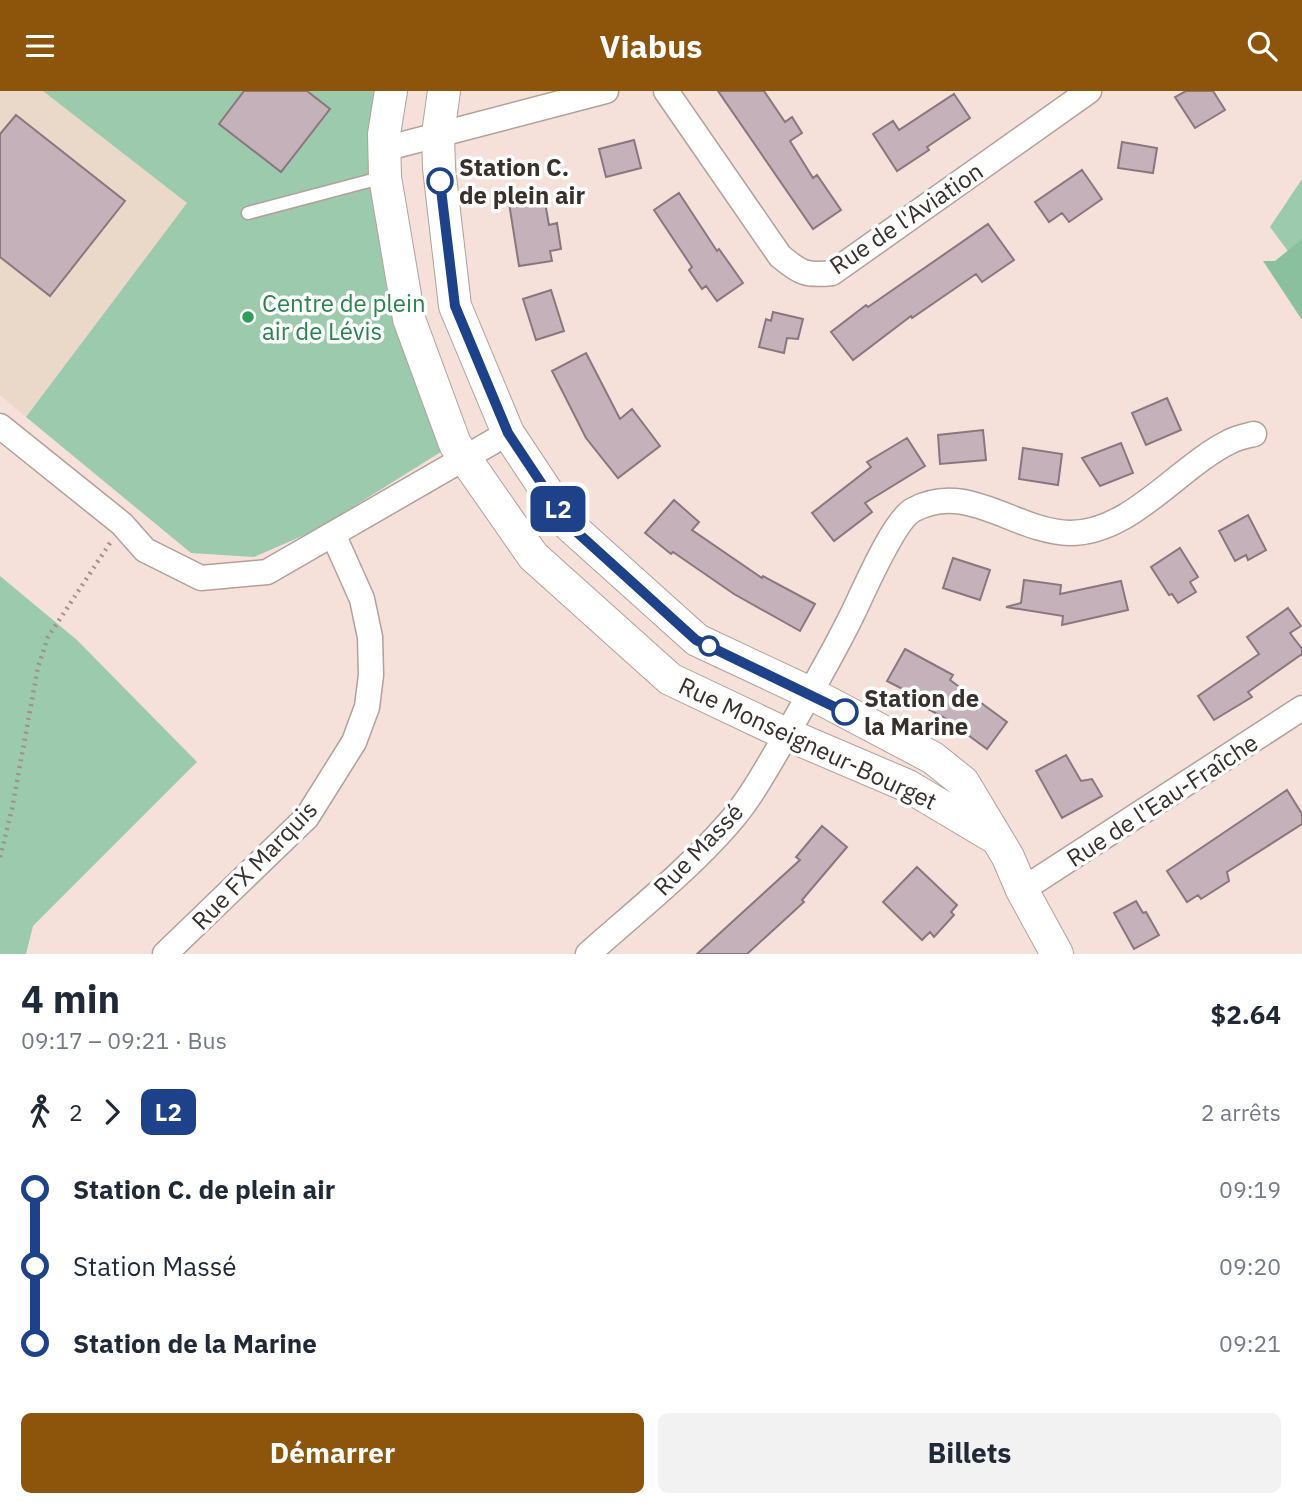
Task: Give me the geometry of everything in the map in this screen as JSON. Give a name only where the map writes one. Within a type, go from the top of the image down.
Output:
[{"type":"street","name":"Rue Monseigneur-Bourget","points":[[391,91],[384,134],[384,163],[409,319],[454,445],[533,556],[670,679],[786,734],[908,786],[993,836]]},
{"type":"street","name":"Rue Monseigneur-Bourget","points":[[444,91],[438,134],[439,168],[455,306],[508,433],[569,525],[696,640],[810,693],[933,758],[963,782],[1008,857],[1022,890],[1057,954]]},
{"type":"street","points":[[384,163],[438,134],[606,91]]},
{"type":"street","name":"Rue de l'Aviation","points":[[666,91],[780,256],[795,269],[811,275],[832,273],[1089,91]]},
{"type":"street","points":[[0,426],[122,524],[145,550],[201,578],[267,572],[508,433]]},
{"type":"street","name":"Rue Massé","points":[[588,954],[682,871],[729,823],[770,763],[831,657],[892,535],[910,511],[930,503],[952,500],[982,505],[1029,526],[1069,533],[1099,529],[1120,519],[1229,442],[1254,434]]},
{"type":"street","name":"Rue FX Marquis","points":[[165,954],[307,817],[354,743],[367,707],[370,637],[362,599],[333,534]]},
{"type":"street","name":"Rue de l'Eau-Fraîche","points":[[1022,890],[1302,708]]},
{"type":"lane","points":[[248,213],[384,163]]},
{"type":"path","points":[[0,857],[12,809],[38,667],[48,637],[122,524]]},
{"type":"shaded area","points":[[0,91],[43,91],[188,203],[26,417],[0,395]]},
{"type":"green space","name":"Centre de plein air de Lévis","points":[[43,91],[377,91],[377,201],[386,282],[403,345],[444,450],[316,530],[254,557],[191,553],[26,417],[187,203]]},
{"type":"green space","points":[[1302,179],[1302,270],[1270,227]]},
{"type":"green space","points":[[1302,239],[1302,320],[1263,261],[1275,261]]},
{"type":"green space","points":[[0,576],[77,640],[197,762],[33,926],[26,954],[0,954]]},
{"type":"building","points":[[244,91],[307,91],[330,109],[281,172],[219,124]]},
{"type":"building","points":[[718,91],[764,91],[785,122],[792,117],[802,133],[790,141],[813,178],[817,175],[841,210],[813,229]]},
{"type":"building","points":[[1186,91],[1213,91],[1225,110],[1195,128],[1175,97]]},
{"type":"building","points":[[954,94],[970,118],[897,171],[873,134],[893,121],[899,130]]},
{"type":"building","points":[[16,115],[125,201],[50,296],[0,257],[0,134]]},
{"type":"building","points":[[634,140],[641,168],[606,177],[599,149]]},
{"type":"building","points":[[1122,142],[1157,148],[1153,173],[1118,168]]},
{"type":"building","points":[[1082,170],[1102,199],[1069,222],[1062,213],[1049,222],[1035,202]]},
{"type":"building","points":[[679,193],[717,251],[719,249],[743,283],[717,301],[706,286],[702,289],[689,270],[692,267],[654,210]]},
{"type":"building","points":[[544,197],[549,225],[557,223],[561,249],[550,251],[552,261],[519,266],[509,203]]},
{"type":"building","points":[[988,224],[1014,260],[982,282],[976,274],[912,318],[911,316],[853,360],[831,332],[866,305],[868,307]]},
{"type":"building","points":[[551,290],[564,331],[536,340],[523,299]]},
{"type":"building","points":[[773,312],[803,319],[798,339],[787,338],[784,353],[759,347],[766,319],[771,321]]},
{"type":"building","points":[[586,353],[620,419],[632,409],[660,446],[618,478],[586,438],[552,371]]},
{"type":"building","points":[[1167,398],[1181,430],[1146,445],[1132,413]]},
{"type":"building","points":[[983,430],[986,460],[940,464],[938,435]]},
{"type":"building","points":[[907,438],[925,466],[865,503],[872,512],[834,541],[812,513],[871,467],[867,462]]},
{"type":"building","points":[[1121,443],[1133,473],[1100,486],[1082,458]]},
{"type":"building","points":[[1023,448],[1062,454],[1058,485],[1019,479]]},
{"type":"building","points":[[674,500],[699,522],[692,530],[762,578],[763,576],[815,604],[800,631],[734,594],[673,552],[671,554],[645,533]]},
{"type":"building","points":[[1248,515],[1266,550],[1248,560],[1246,555],[1235,561],[1219,531]]},
{"type":"building","points":[[1180,548],[1198,577],[1190,582],[1196,592],[1178,603],[1172,594],[1169,595],[1151,567]]},
{"type":"building","points":[[953,558],[990,570],[980,600],[943,588]]},
{"type":"building","points":[[1024,580],[1061,585],[1060,594],[1121,581],[1128,610],[1062,625],[1063,616],[1006,607],[1021,603]]},
{"type":"building","points":[[1288,608],[1301,626],[1290,633],[1302,649],[1302,654],[1248,692],[1252,697],[1214,720],[1198,696],[1259,654],[1247,637]]},
{"type":"building","points":[[905,649],[953,675],[950,680],[1007,722],[987,749],[945,718],[913,701],[916,696],[887,681]]},
{"type":"building","points":[[1066,755],[1081,781],[1092,779],[1102,796],[1062,818],[1036,771]]},
{"type":"building","points":[[1287,790],[1302,814],[1302,824],[1227,872],[1229,881],[1201,899],[1198,895],[1187,902],[1167,871]]},
{"type":"building","points":[[822,826],[847,847],[802,900],[804,902],[747,954],[697,954],[800,860],[796,857]]},
{"type":"building","points":[[917,867],[957,905],[951,912],[954,915],[934,937],[930,932],[922,940],[883,902]]},
{"type":"building","points":[[1136,901],[1143,913],[1146,912],[1159,935],[1134,949],[1114,913]]},
{"type":"bus line","name":"L2","points":[[440,181],[455,306],[508,433],[569,525],[696,640],[845,712]]},
{"type":"place","name":"Station C. de plein air","points":[[440,181]]},
{"type":"place","name":"Centre de plein air de Lévis","points":[[248,317]]},
{"type":"place","name":"Station de la Marine","points":[[845,712]]}]
